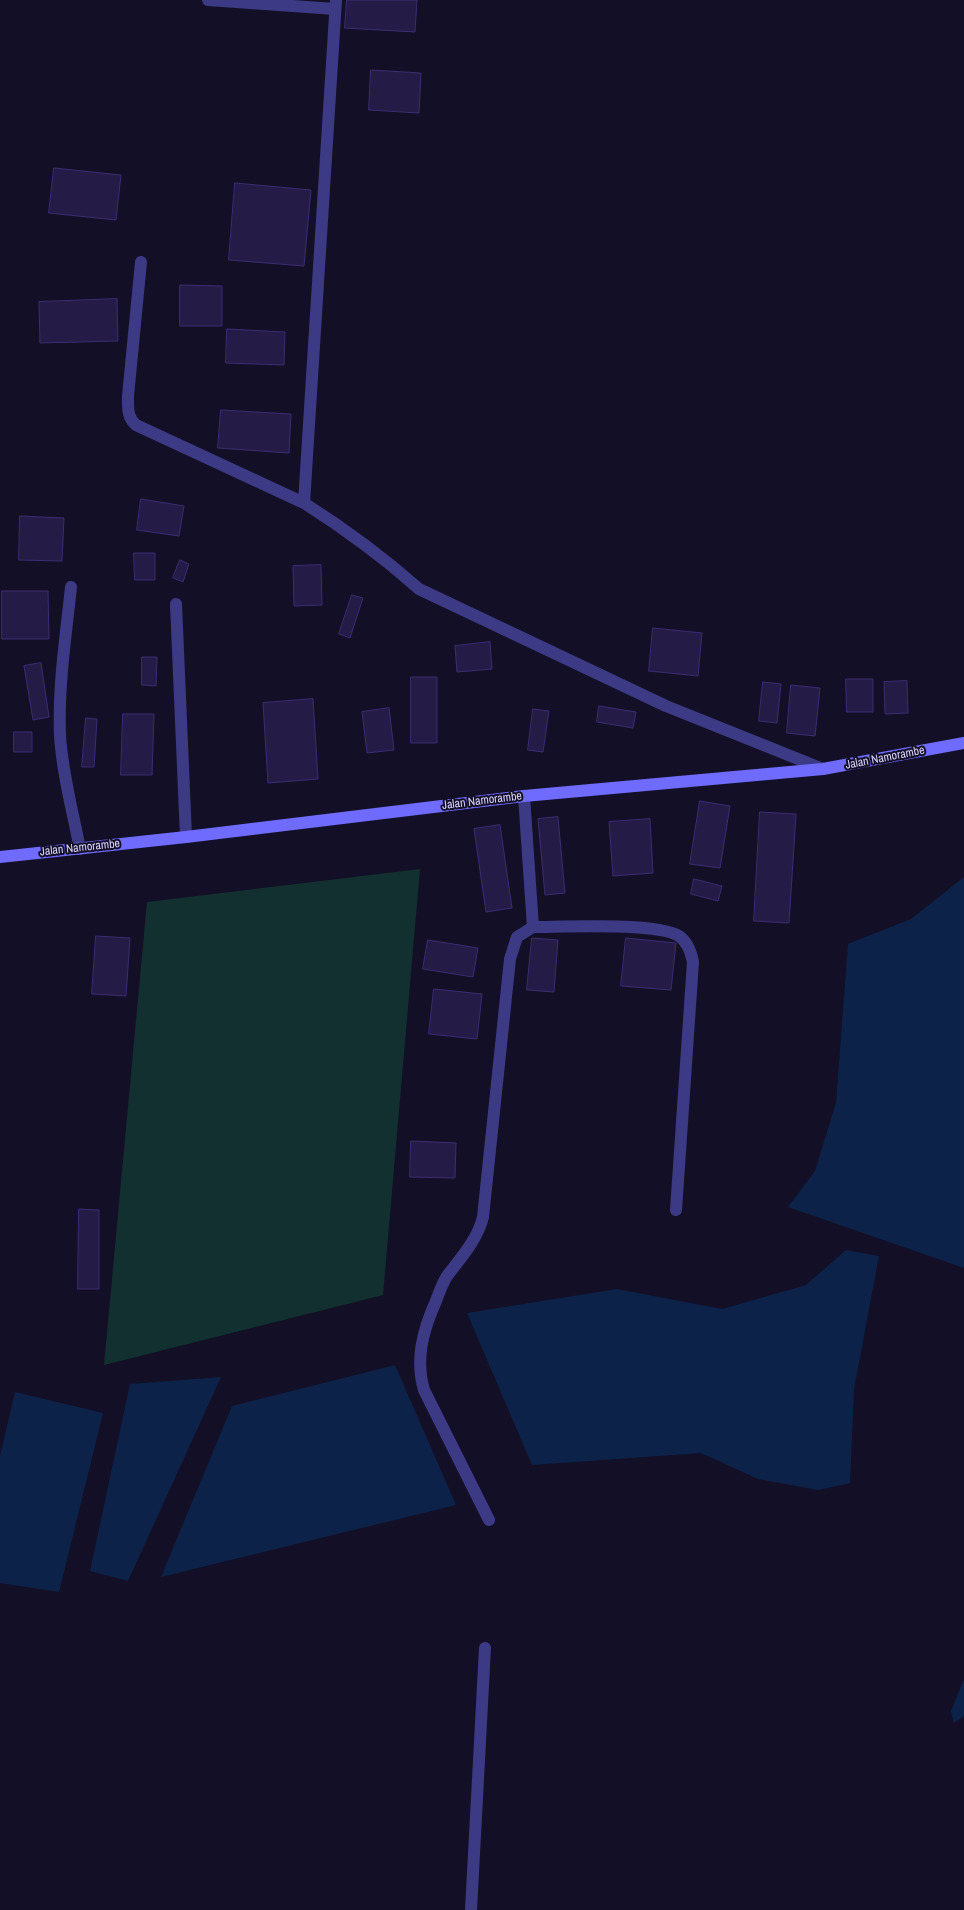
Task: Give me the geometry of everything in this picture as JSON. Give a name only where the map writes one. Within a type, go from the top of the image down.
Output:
[{"type":"main road","name":"Jalan Namorambe","points":[[0,857],[186,837],[524,796],[823,769],[964,743]]},
{"type":"street","points":[[208,0],[336,5],[304,503]]},
{"type":"street","points":[[141,262],[128,396],[130,420],[136,425],[304,503],[358,539],[388,562],[419,590],[666,706],[823,769]]},
{"type":"street","points":[[71,586],[60,736],[80,848]]},
{"type":"street","points":[[176,604],[186,837]]},
{"type":"street","points":[[524,796],[533,927]]},
{"type":"street","points":[[489,1520],[424,1390],[420,1375],[420,1362],[425,1324],[441,1288],[480,1228],[510,959],[516,937],[533,927],[654,928],[679,936],[690,949],[692,962],[676,1210]]},
{"type":"street","points":[[471,1910],[485,1648]]},
{"type":"green space","points":[[420,869],[383,1295],[104,1365],[147,902]]},
{"type":"water","points":[[964,877],[964,1268],[788,1207],[815,1171],[836,1103],[848,944],[911,919]]},
{"type":"water","points":[[846,1250],[879,1256],[854,1389],[850,1483],[818,1490],[758,1479],[701,1453],[532,1465],[467,1313],[617,1289],[722,1309],[806,1285]]},
{"type":"water","points":[[395,1365],[456,1505],[161,1577],[232,1406]]},
{"type":"water","points":[[221,1377],[128,1581],[90,1571],[130,1384]]},
{"type":"water","points":[[15,1392],[103,1413],[59,1592],[0,1583],[0,1456]]},
{"type":"water","points":[[964,1679],[964,1716],[954,1723],[951,1711]]},
{"type":"building","points":[[347,0],[417,0],[415,32],[345,28]]},
{"type":"building","points":[[371,70],[421,73],[419,113],[369,110]]},
{"type":"building","points":[[54,168],[121,175],[116,220],[49,213]]},
{"type":"building","points":[[235,183],[311,190],[304,266],[229,260]]},
{"type":"building","points":[[180,285],[222,286],[222,326],[180,326]]},
{"type":"building","points":[[117,299],[118,341],[40,343],[39,302]]},
{"type":"building","points":[[227,329],[285,332],[284,365],[226,363]]},
{"type":"building","points":[[221,410],[291,414],[289,453],[218,448]]},
{"type":"building","points":[[141,499],[184,506],[179,536],[137,530]]},
{"type":"building","points":[[20,516],[64,518],[62,561],[19,560]]},
{"type":"building","points":[[134,553],[155,553],[155,580],[135,580]]},
{"type":"building","points":[[180,560],[189,564],[183,582],[173,578]]},
{"type":"building","points":[[321,565],[322,605],[294,606],[293,566]]},
{"type":"building","points":[[2,591],[48,591],[49,639],[2,639]]},
{"type":"building","points":[[352,595],[363,598],[350,638],[339,634]]},
{"type":"building","points":[[653,628],[702,633],[698,676],[649,671]]},
{"type":"building","points":[[490,642],[492,669],[457,672],[455,646]]},
{"type":"building","points":[[142,657],[157,657],[156,686],[142,685]]},
{"type":"building","points":[[41,663],[49,717],[33,720],[24,666]]},
{"type":"building","points":[[411,677],[437,677],[437,743],[411,743]]},
{"type":"building","points":[[846,679],[873,679],[873,712],[847,712]]},
{"type":"building","points":[[907,681],[908,713],[885,714],[884,682]]},
{"type":"building","points":[[763,682],[781,684],[777,723],[759,721]]},
{"type":"building","points":[[791,685],[820,688],[815,736],[787,733]]},
{"type":"building","points":[[313,699],[318,779],[268,783],[263,703]]},
{"type":"building","points":[[599,706],[636,712],[633,728],[597,722]]},
{"type":"building","points":[[389,708],[394,750],[367,753],[362,712]]},
{"type":"building","points":[[533,709],[549,711],[543,752],[528,750]]},
{"type":"building","points":[[123,714],[154,714],[152,775],[121,775]]},
{"type":"building","points":[[86,718],[97,719],[94,767],[82,767]]},
{"type":"building","points":[[14,732],[32,732],[32,752],[14,752]]},
{"type":"building","points":[[700,801],[730,806],[720,868],[690,864]]},
{"type":"building","points":[[760,812],[796,814],[789,923],[754,921]]},
{"type":"building","points":[[558,817],[565,893],[545,895],[538,819]]},
{"type":"building","points":[[650,819],[653,873],[613,876],[609,822]]},
{"type":"building","points":[[500,825],[512,908],[486,912],[474,829]]},
{"type":"building","points":[[694,879],[722,886],[718,901],[691,894]]},
{"type":"building","points":[[96,936],[130,938],[126,996],[92,994]]},
{"type":"building","points":[[532,938],[558,940],[554,992],[527,990]]},
{"type":"building","points":[[626,938],[676,943],[671,990],[621,986]]},
{"type":"building","points":[[428,940],[478,948],[473,977],[423,969]]},
{"type":"building","points":[[434,989],[482,994],[477,1039],[429,1034]]},
{"type":"building","points":[[411,1141],[456,1143],[455,1178],[410,1177]]},
{"type":"building","points":[[79,1209],[99,1210],[99,1289],[78,1289]]}]
